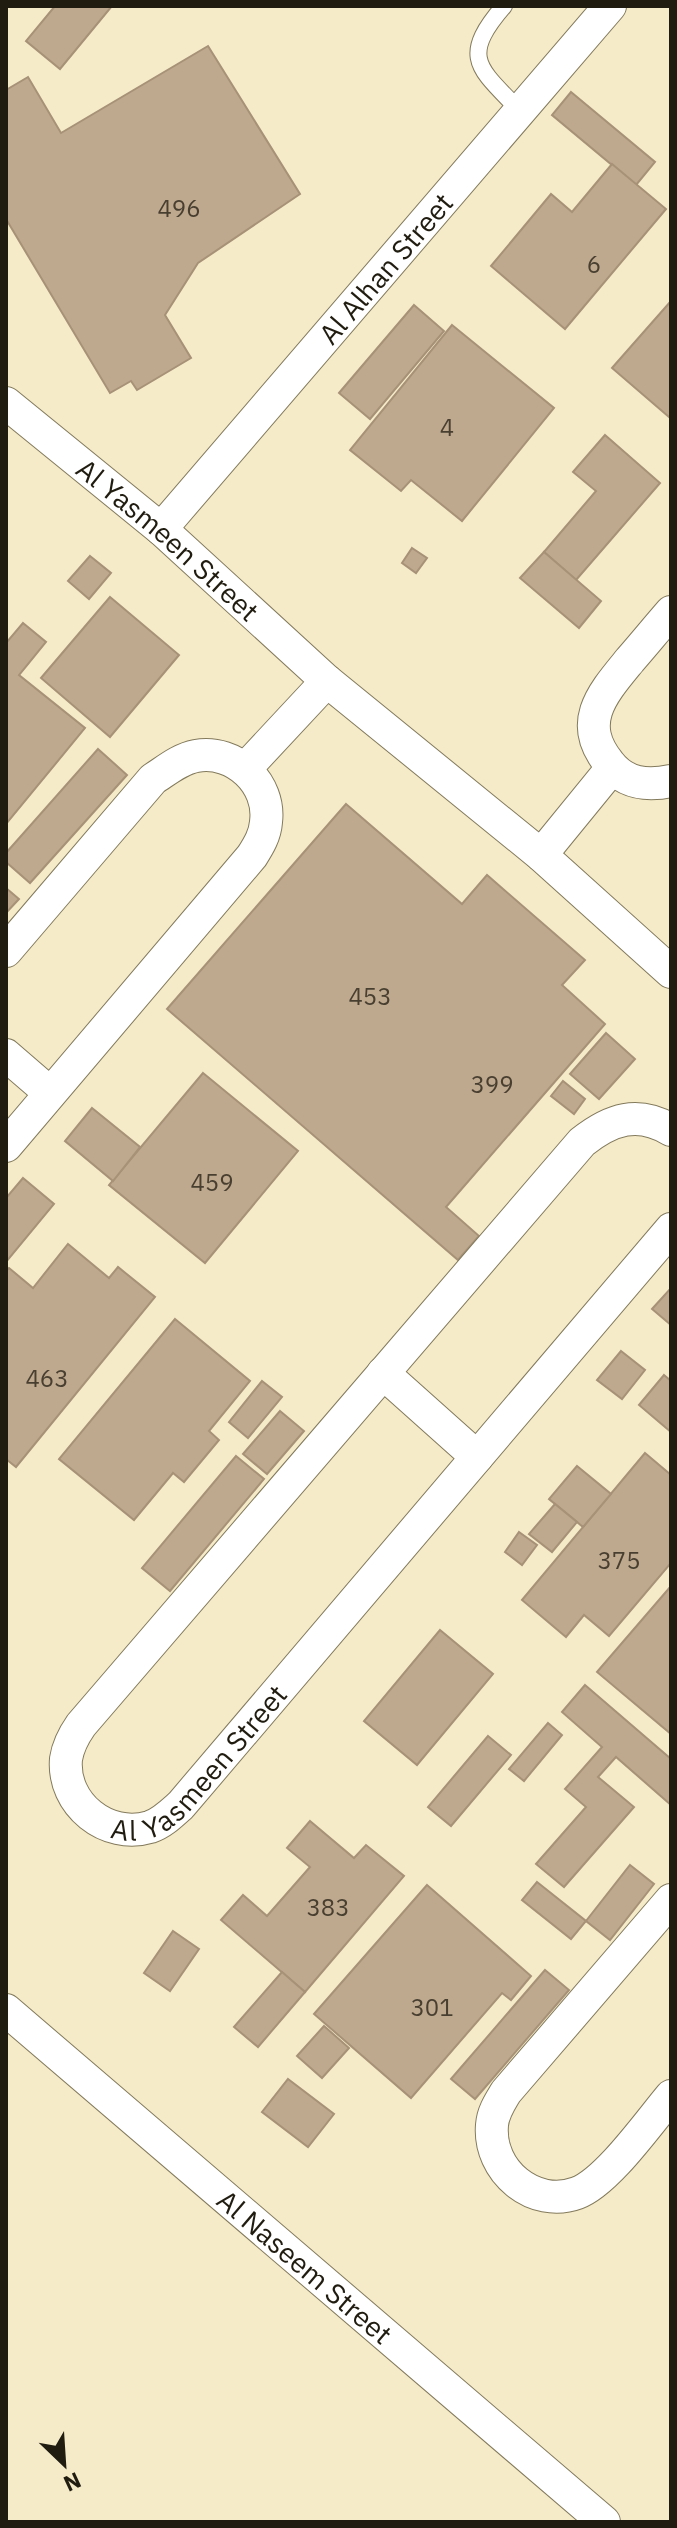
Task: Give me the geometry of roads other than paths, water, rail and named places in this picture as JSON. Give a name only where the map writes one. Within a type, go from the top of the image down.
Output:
[{"type":"street","name":"Al Alhan Street","points":[[161,529],[610,6]]},
{"type":"street","name":"Al Yasmeen Street","points":[[6,403],[161,529],[327,681],[541,855],[671,972]]},
{"type":"street","points":[[671,612],[607,687],[598,702],[594,718],[594,735],[600,752],[612,768],[638,783],[671,781]]},
{"type":"street","points":[[245,769],[327,681]]},
{"type":"street","points":[[6,951],[153,779],[182,760],[215,755],[245,769],[258,783],[265,801],[267,820],[262,839],[252,856],[6,1146]]},
{"type":"street","points":[[541,855],[612,768]]},
{"type":"street","points":[[6,1055],[50,1093]]},
{"type":"street","name":"Al Yasmeen Street","points":[[671,1130],[659,1122],[626,1118],[610,1123],[582,1142],[81,1725],[71,1740],[66,1758],[67,1776],[73,1794],[83,1809],[115,1828],[133,1830],[151,1827],[167,1818],[671,1229]]},
{"type":"street","points":[[383,1373],[477,1457]]},
{"type":"street","points":[[671,1900],[506,2092],[496,2107],[492,2143],[498,2161],[509,2176],[523,2187],[540,2195],[558,2197],[576,2193],[593,2185],[606,2172],[671,2096]]},
{"type":"street","name":"Al Naseem Street","points":[[6,2010],[604,2522]]},
{"type":"lane","points":[[504,6],[481,35],[478,49],[480,63],[487,76],[520,111]]}]
